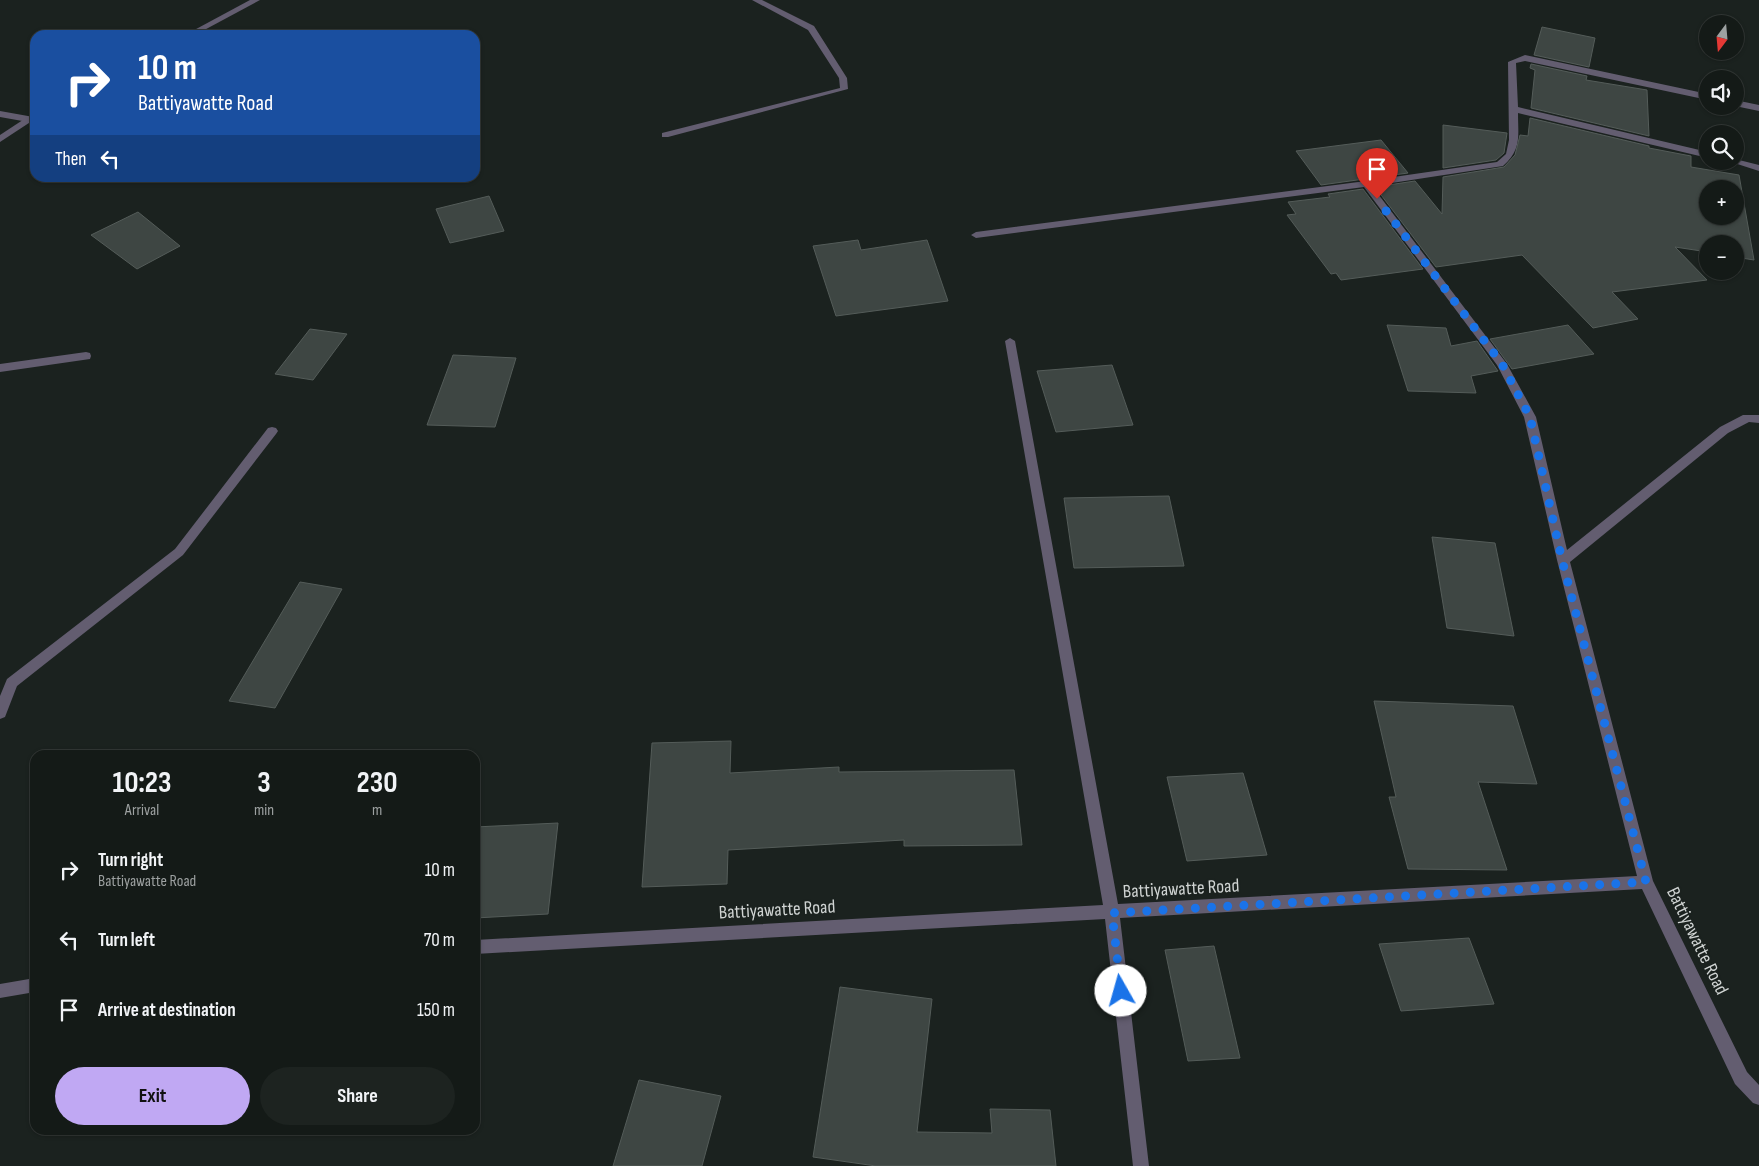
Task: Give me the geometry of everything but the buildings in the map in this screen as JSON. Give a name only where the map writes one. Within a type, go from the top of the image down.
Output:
[{"type":"street","points":[[199,30],[256,0]]},
{"type":"street","points":[[665,135],[844,89],[844,78],[811,28],[756,0]]},
{"type":"street","points":[[976,235],[1366,184],[1500,164],[1510,155],[1514,140],[1512,62],[1525,58],[1699,95]]},
{"type":"street","points":[[1744,105],[1759,108]]},
{"type":"street","points":[[1513,109],[1699,153]]},
{"type":"street","points":[[0,114],[30,117]]},
{"type":"street","points":[[0,139],[30,118]]},
{"type":"street","points":[[1744,164],[1759,168]]},
{"type":"street","points":[[1366,184],[1502,364],[1530,417],[1562,560],[1646,882]]},
{"type":"street","points":[[1010,341],[1112,913],[1141,1166]]},
{"type":"street","points":[[0,368],[86,356]]},
{"type":"street","points":[[1562,560],[1724,430],[1747,418],[1759,419]]},
{"type":"street","points":[[0,713],[12,683],[179,552],[272,431]]},
{"type":"street","name":"Battiyawatte Road","points":[[480,947],[1646,882],[1741,1078],[1759,1097]]},
{"type":"street","points":[[0,991],[30,986]]},
{"type":"route","points":[[1121,991],[1112,913],[1646,882],[1562,560],[1530,417],[1502,364],[1377,199]]}]
